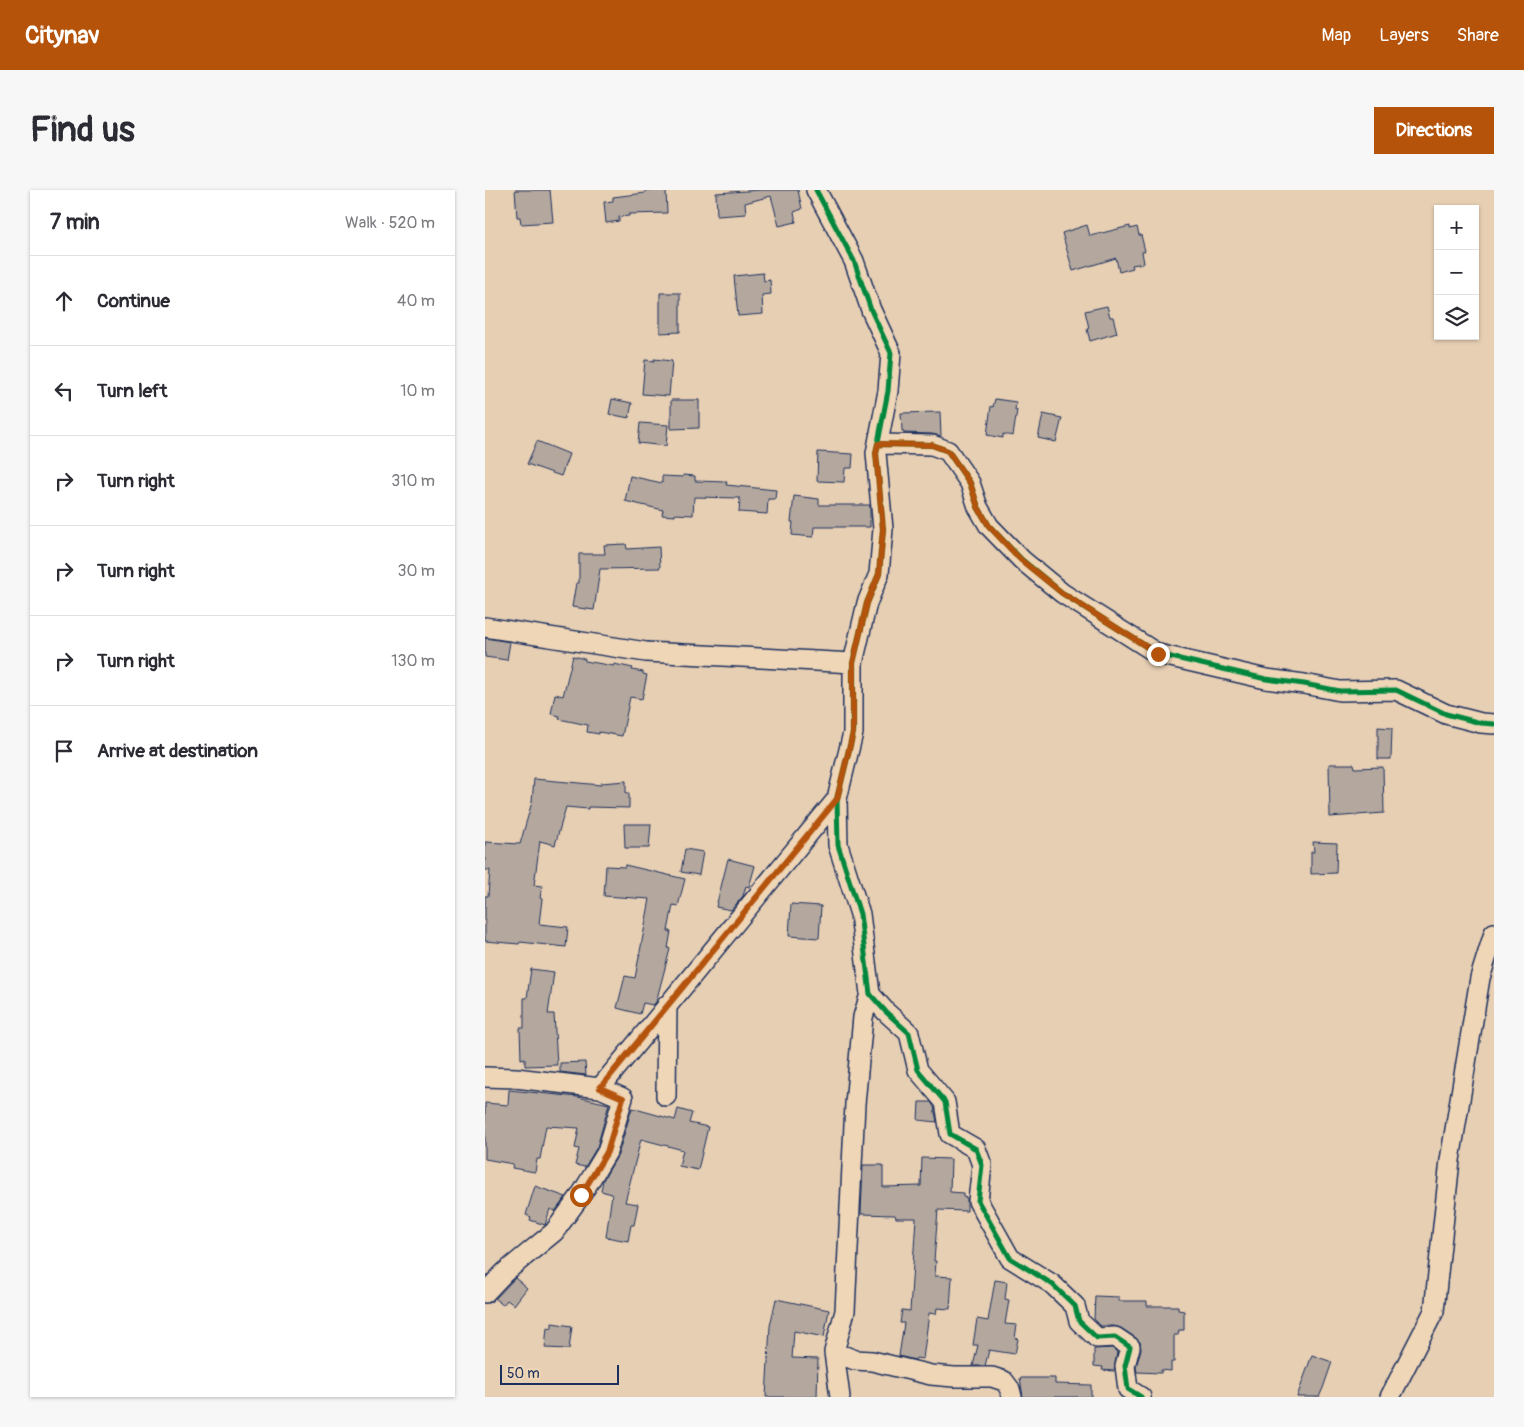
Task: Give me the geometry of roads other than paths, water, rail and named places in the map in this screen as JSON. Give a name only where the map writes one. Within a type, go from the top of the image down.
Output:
[{"type":"street","points":[[816,190],[855,261],[871,310],[891,353],[888,391],[876,453],[883,529],[879,574],[867,603],[853,663],[853,733],[837,799],[838,845],[860,914],[871,994],[863,1017],[855,1104],[845,1312],[834,1352],[840,1397]]},
{"type":"street","points":[[878,444],[932,445],[948,451],[970,483],[978,507],[989,526],[1021,560],[1062,593],[1158,654],[1266,679],[1340,691],[1396,690],[1446,714],[1481,723],[1494,724]]},
{"type":"street","points":[[485,627],[646,652],[853,663]]},
{"type":"street","points":[[600,1088],[837,799]]},
{"type":"street","points":[[1389,1397],[1434,1311],[1450,1160],[1479,978],[1494,933]]},
{"type":"street","points":[[871,994],[886,1012],[909,1033],[918,1070],[945,1102],[950,1134],[976,1149],[982,1165],[978,1201],[1010,1258],[1052,1284],[1075,1306],[1079,1321],[1097,1338],[1115,1337],[1130,1347],[1125,1366],[1128,1389],[1141,1397]]},
{"type":"street","points":[[666,1096],[667,1005]]},
{"type":"street","points":[[485,1077],[515,1078],[600,1088],[623,1098],[607,1152],[581,1195],[554,1232],[504,1273],[485,1293]]},
{"type":"street","points":[[834,1352],[855,1360],[872,1361],[931,1375],[992,1377],[1004,1382],[1010,1389],[1012,1397]]}]
